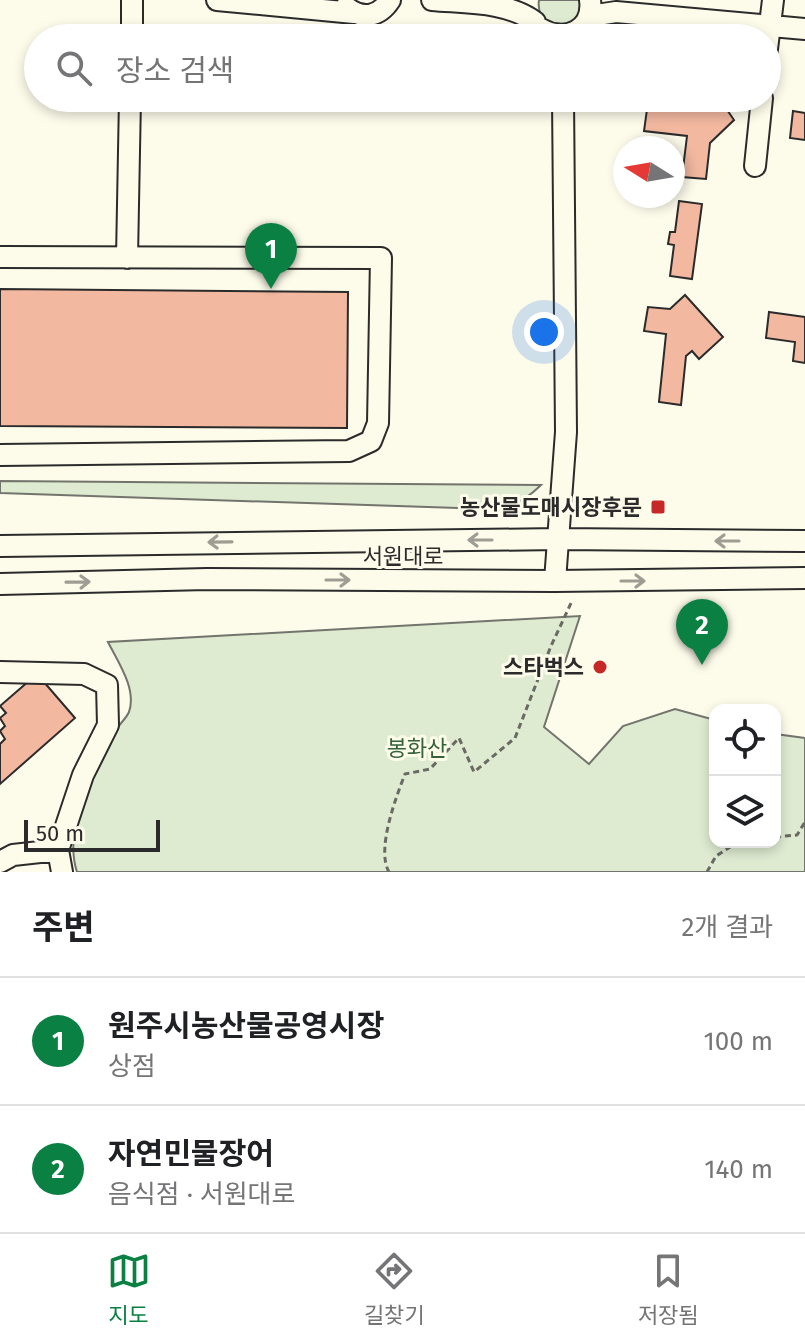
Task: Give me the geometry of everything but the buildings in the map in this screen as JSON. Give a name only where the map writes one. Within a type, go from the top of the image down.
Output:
[{"type":"street","points":[[132,0],[132,24]]},
{"type":"street","points":[[217,0],[292,7],[348,7],[361,16],[376,14],[392,1]]},
{"type":"street","points":[[292,7],[325,0]]},
{"type":"street","points":[[432,0],[503,7],[523,14],[534,24]]},
{"type":"street","points":[[531,0],[538,24]]},
{"type":"street","points":[[770,24],[773,0]]},
{"type":"street","points":[[586,17],[616,12],[748,24]]},
{"type":"street","points":[[781,27],[805,29]]},
{"type":"street","points":[[127,258],[130,112]]},
{"type":"street","points":[[555,581],[566,432],[563,112]]},
{"type":"street","points":[[755,166],[761,112]]},
{"type":"street","points":[[0,257],[381,258],[378,423],[371,441],[349,451],[0,455]]},
{"type":"street","name":"서원대로","points":[[0,546],[558,539],[805,541]]},
{"type":"street","name":"서원대로","points":[[0,584],[207,579],[577,581],[805,578]]},
{"type":"street","points":[[0,672],[84,674],[107,685],[108,725],[83,775],[58,850],[62,872]]},
{"type":"street","points":[[2,856],[58,850]]},
{"type":"path","points":[[389,872],[385,864],[392,809],[405,774],[430,769],[459,738],[474,772],[515,738],[551,646],[573,600],[577,581]]},
{"type":"path","points":[[781,836],[797,835],[805,822]]},
{"type":"path","points":[[707,872],[716,856],[729,848]]},
{"type":"green space","points":[[539,0],[582,0],[581,13],[573,24],[550,24],[539,9]]},
{"type":"green space","points":[[0,481],[541,485],[512,505],[483,508],[0,493]]},
{"type":"green space","name":"봉화산","points":[[580,616],[544,727],[589,764],[623,726],[675,709],[709,718],[709,848],[781,848],[781,735],[805,738],[805,872],[77,872],[74,837],[82,800],[97,763],[116,729],[128,715],[131,703],[129,685],[108,642]]},
{"type":"place","name":"원주시농산물공영시장","points":[[271,289]]},
{"type":"place","name":"농산물도매시장후문","points":[[658,507]]},
{"type":"place","name":"자연민물장어","points":[[702,665]]},
{"type":"place","name":"스타벅스","points":[[600,667]]}]
